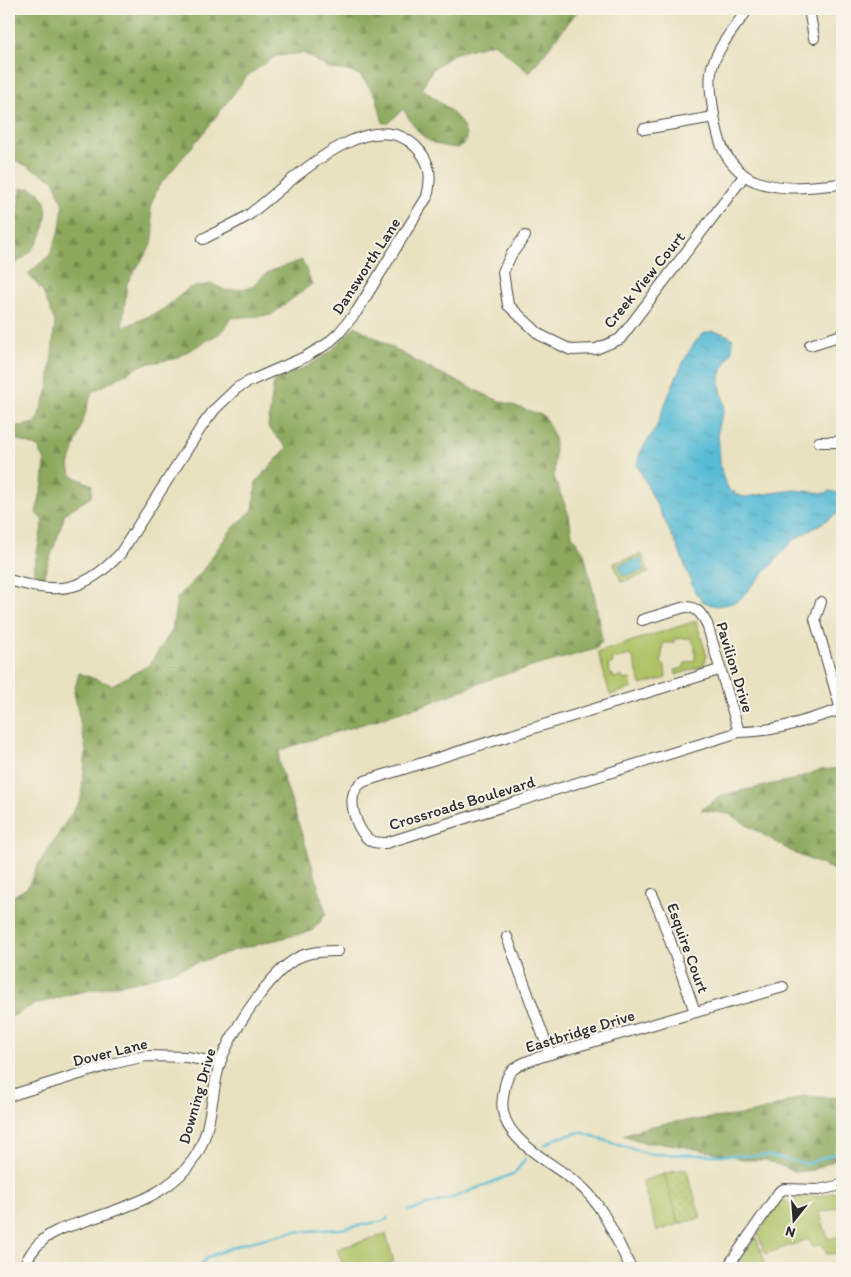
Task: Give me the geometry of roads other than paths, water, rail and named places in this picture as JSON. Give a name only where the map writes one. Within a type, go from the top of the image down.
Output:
[{"type":"street","points":[[748,9],[723,45],[712,70],[710,92],[714,117],[725,153],[744,176],[756,182],[784,188],[842,184]]},
{"type":"street","points":[[809,9],[814,38]]},
{"type":"street","points":[[644,129],[714,117]]},
{"type":"street","name":"Dansworth Lane","points":[[9,580],[41,588],[59,589],[85,583],[108,567],[120,554],[202,426],[226,398],[250,381],[305,357],[327,344],[348,322],[427,198],[431,178],[430,170],[418,148],[402,136],[387,133],[369,135],[343,145],[312,163],[247,216],[203,239]]},
{"type":"street","name":"Creek View Court","points":[[525,236],[511,255],[503,272],[508,305],[540,335],[571,350],[596,349],[620,340],[744,176]]},
{"type":"street","points":[[810,345],[842,335]]},
{"type":"street","points":[[819,442],[842,442]]},
{"type":"street","points":[[821,602],[815,619],[842,709]]},
{"type":"street","name":"Pavilion Drive","points":[[642,620],[685,607],[696,609],[703,617],[707,624],[719,670],[739,732]]},
{"type":"street","name":"Crossroads Boulevard","points":[[719,670],[365,781],[356,788],[352,804],[359,826],[367,838],[379,843],[386,842],[739,732],[758,732],[788,726],[842,709]]},
{"type":"street","name":"Esquire Court","points":[[652,894],[695,1012]]},
{"type":"street","points":[[508,937],[550,1054]]},
{"type":"street","name":"Downing Drive","points":[[22,1268],[34,1249],[49,1235],[147,1198],[164,1190],[181,1174],[194,1160],[202,1142],[210,1115],[220,1063],[234,1033],[275,975],[288,964],[303,955],[338,951]]},
{"type":"street","name":"Eastbridge Drive","points":[[632,1268],[599,1207],[584,1188],[522,1142],[506,1122],[502,1102],[510,1074],[516,1068],[550,1054],[783,987]]},
{"type":"street","name":"Dover Lane","points":[[9,1096],[115,1063],[146,1056],[187,1057],[220,1063]]},
{"type":"street","points":[[728,1268],[779,1192],[784,1189],[818,1190],[842,1185]]},
{"type":"water","points":[[712,331],[723,333],[732,338],[733,343],[720,378],[724,407],[718,427],[721,471],[728,488],[732,493],[734,491],[734,494],[744,497],[793,490],[826,493],[830,491],[842,494],[842,511],[792,541],[738,601],[716,606],[702,601],[695,592],[679,550],[637,465],[639,455],[655,429],[671,389],[691,348],[705,333]]},
{"type":"water","points":[[640,558],[644,570],[623,576],[619,565]]},
{"type":"waterway","points":[[545,1145],[557,1138],[581,1132],[651,1154],[770,1156],[807,1164],[842,1151]]},
{"type":"waterway","points":[[408,1211],[455,1197],[515,1173],[525,1159]]},
{"type":"waterway","points":[[201,1264],[208,1257],[241,1244],[292,1232],[340,1229],[383,1221],[388,1218]]}]
